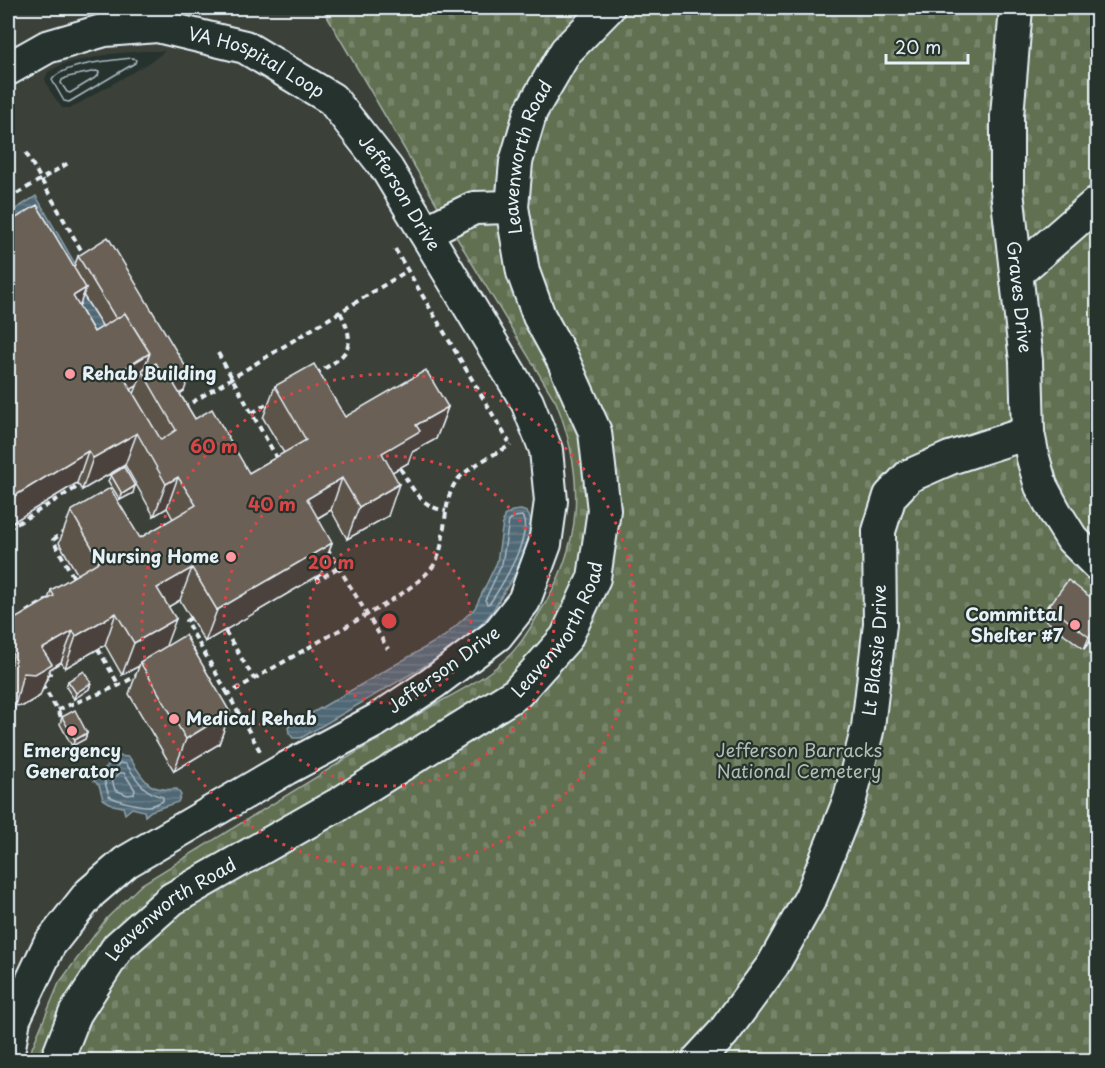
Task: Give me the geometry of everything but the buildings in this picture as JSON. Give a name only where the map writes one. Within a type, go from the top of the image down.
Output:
[{"type":"lane","name":"Leavenworth Road","points":[[57,1060],[75,1014],[118,946],[172,899],[337,805],[517,693],[566,638],[594,578],[604,510],[595,432],[535,305],[523,272],[512,207],[516,162],[531,111],[566,51],[608,8]]},
{"type":"lane","name":"Graves Drive","points":[[1016,8],[1007,116],[1007,180],[1026,361],[1028,433],[1041,486],[1072,539],[1098,565]]},
{"type":"lane","name":"VA Hospital Loop","points":[[8,69],[46,47],[105,30],[157,26],[245,47],[332,99]]},
{"type":"lane","name":"Jefferson Drive","points":[[8,1053],[14,1019],[49,945],[90,893],[126,862],[287,768],[377,720],[433,683],[497,635],[524,601],[545,544],[551,501],[546,450],[527,402],[387,169],[332,99]]},
{"type":"lane","points":[[1018,272],[1098,202]]},
{"type":"lane","points":[[425,232],[474,208],[512,207]]},
{"type":"lane","name":"Lt Blassie Drive","points":[[698,1060],[723,1033],[773,965],[811,897],[850,800],[868,727],[880,624],[879,531],[890,496],[909,476],[950,458],[1028,433]]},
{"type":"path","points":[[26,153],[87,261]]},
{"type":"path","points":[[8,199],[70,162]]},
{"type":"path","points":[[395,249],[516,454]]},
{"type":"path","points":[[174,414],[407,271]]},
{"type":"path","points":[[311,377],[340,359],[346,352],[349,338],[340,312]]},
{"type":"path","points":[[218,353],[282,467]]},
{"type":"path","points":[[252,413],[281,395]]},
{"type":"path","points":[[228,694],[367,614],[408,588],[432,568],[455,482],[465,473],[510,445]]},
{"type":"path","points":[[400,468],[423,502],[434,509],[446,511]]},
{"type":"path","points":[[8,529],[79,486]]},
{"type":"path","points":[[68,528],[53,540],[79,587]]},
{"type":"path","points":[[323,542],[388,649]]},
{"type":"path","points":[[317,576],[318,580],[339,567]]},
{"type":"path","points":[[71,585],[80,580]]},
{"type":"path","points":[[17,618],[53,596]]},
{"type":"path","points":[[1041,616],[1056,597]]},
{"type":"path","points":[[191,618],[186,621],[263,756]]},
{"type":"path","points":[[225,631],[254,679]]},
{"type":"path","points":[[176,648],[195,635]]},
{"type":"path","points":[[98,649],[120,687]]},
{"type":"path","points":[[204,668],[212,663]]},
{"type":"path","points":[[58,710],[82,699],[120,687],[148,668]]},
{"type":"path","points":[[48,670],[51,676],[41,682],[64,722]]},
{"type":"shaded area","points":[[8,8],[322,8],[556,402],[574,457],[576,484],[575,509],[566,562],[556,588],[526,635],[502,662],[468,686],[432,706],[32,1048],[30,1060],[8,1060]]},
{"type":"green space","name":"Jefferson Barracks National Cemetery","points":[[322,8],[1097,8],[1097,1060],[30,1060],[32,1048],[59,983],[107,918],[142,884],[494,669],[526,634],[553,589],[564,563],[575,511],[575,485],[566,430],[556,402]]},
{"type":"water","points":[[36,196],[78,269],[71,274],[114,345],[82,364],[8,248],[8,214]]},
{"type":"water","points":[[512,511],[527,512],[531,520],[527,546],[518,569],[492,612],[472,634],[435,660],[301,738],[293,738],[288,727],[445,636],[475,608],[497,562],[504,516]]},
{"type":"water","points":[[118,756],[129,757],[143,778],[152,786],[159,789],[177,789],[181,795],[178,802],[151,811],[145,816],[144,811],[132,808],[125,814],[123,807],[113,805],[103,799],[99,785],[94,781]]},
{"type":"pier","points":[[165,51],[152,61],[71,108],[62,108],[45,79],[48,72],[63,64],[110,54]]},
{"type":"place","name":"Rehab Building","points":[[70,374]]},
{"type":"place","name":"Nursing Home","points":[[231,557]]},
{"type":"place","name":"Committal Shelter #7","points":[[1075,625]]},
{"type":"place","name":"Medical Rehab","points":[[174,719]]},
{"type":"place","name":"Emergency Generator","points":[[72,731]]}]
